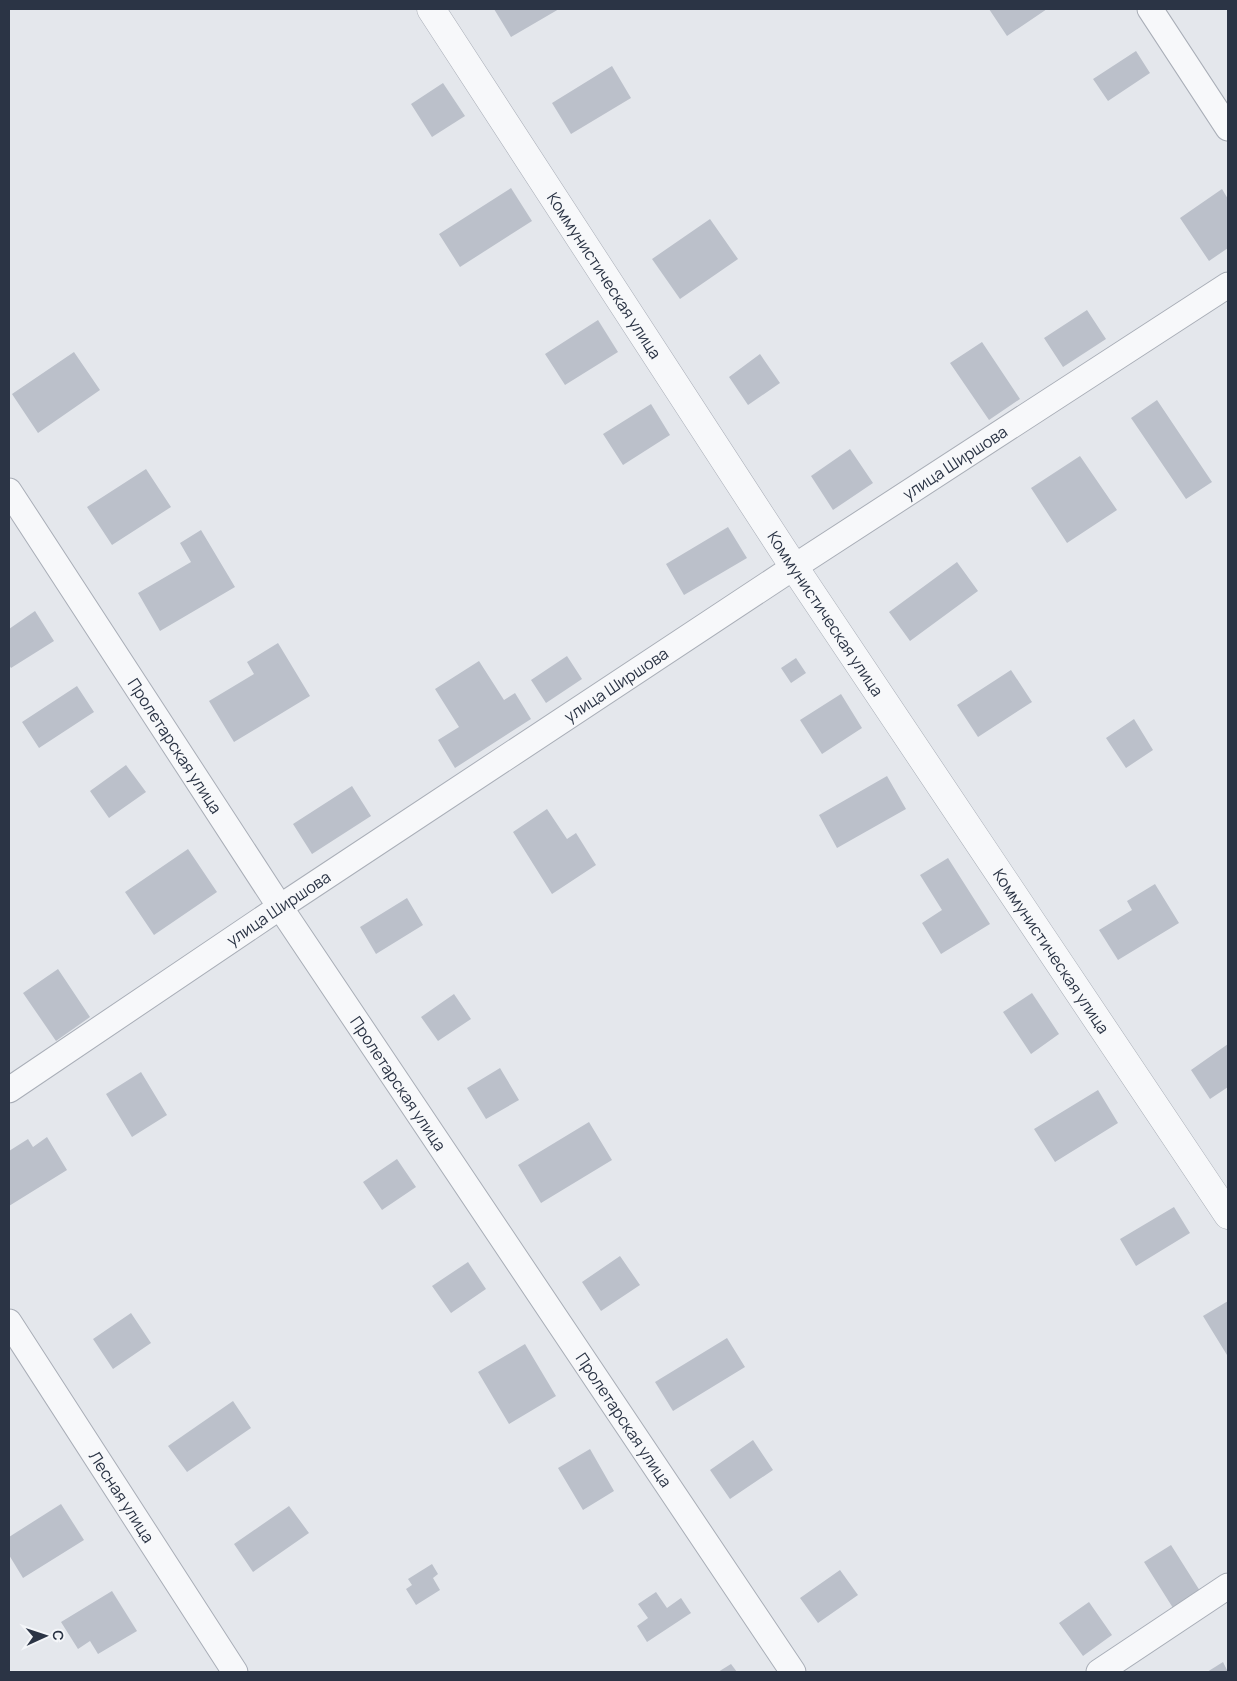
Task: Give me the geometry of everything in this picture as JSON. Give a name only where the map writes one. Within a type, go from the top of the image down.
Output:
[{"type":"street","name":"Коммунистическая улица","points":[[431,9],[794,567],[1228,1215]]},
{"type":"street","points":[[1150,9],[1228,128]]},
{"type":"street","name":"улица Ширшова","points":[[9,1090],[280,907],[794,567],[1228,285]]},
{"type":"street","name":"Пролетарская улица","points":[[9,491],[280,907],[794,1672]]},
{"type":"street","name":"Лесная улица","points":[[9,1322],[235,1672]]},
{"type":"street","points":[[1099,1672],[1228,1586]]},
{"type":"building","points":[[494,9],[559,9],[511,37]]},
{"type":"building","points":[[989,9],[1047,9],[1007,36]]},
{"type":"building","points":[[1136,51],[1150,73],[1108,101],[1093,79]]},
{"type":"building","points":[[612,66],[631,98],[571,134],[552,103]]},
{"type":"building","points":[[443,83],[465,116],[432,137],[411,104]]},
{"type":"building","points":[[511,188],[532,221],[460,267],[439,234]]},
{"type":"building","points":[[1222,189],[1228,199],[1228,248],[1209,261],[1180,218]]},
{"type":"building","points":[[710,219],[738,259],[680,299],[652,259]]},
{"type":"building","points":[[1087,310],[1106,339],[1063,367],[1044,338]]},
{"type":"building","points":[[598,320],[618,352],[565,385],[545,354]]},
{"type":"building","points":[[982,342],[1020,399],[989,420],[950,363]]},
{"type":"building","points":[[74,352],[100,390],[38,433],[12,394]]},
{"type":"building","points":[[760,354],[780,383],[748,405],[729,377]]},
{"type":"building","points":[[1157,400],[1212,482],[1186,499],[1131,418]]},
{"type":"building","points":[[651,404],[670,435],[623,465],[603,434]]},
{"type":"building","points":[[850,449],[873,483],[833,510],[811,476]]},
{"type":"building","points":[[1080,456],[1117,510],[1067,543],[1031,488]]},
{"type":"building","points":[[146,469],[171,507],[112,545],[87,507]]},
{"type":"building","points":[[728,527],[747,558],[684,595],[666,564]]},
{"type":"building","points":[[201,530],[235,587],[160,631],[138,593],[191,562],[180,543]]},
{"type":"building","points":[[957,562],[978,591],[910,641],[889,612]]},
{"type":"building","points":[[35,611],[54,641],[11,668],[9,665],[9,629]]},
{"type":"building","points":[[278,643],[310,696],[234,742],[209,701],[254,674],[247,662]]},
{"type":"building","points":[[567,656],[582,679],[546,703],[531,680]]},
{"type":"building","points":[[796,658],[806,673],[791,683],[781,668]]},
{"type":"building","points":[[479,661],[504,700],[515,693],[531,719],[455,768],[438,740],[459,727],[435,689]]},
{"type":"building","points":[[1011,670],[1032,702],[978,737],[957,705]]},
{"type":"building","points":[[77,686],[94,712],[39,748],[22,722]]},
{"type":"building","points":[[841,694],[862,728],[822,754],[800,720]]},
{"type":"building","points":[[1134,719],[1153,750],[1126,768],[1106,738]]},
{"type":"building","points":[[126,765],[146,792],[109,818],[90,791]]},
{"type":"building","points":[[887,776],[906,809],[837,848],[819,815]]},
{"type":"building","points":[[352,786],[371,816],[312,854],[293,824]]},
{"type":"building","points":[[547,809],[567,839],[576,833],[596,865],[552,894],[513,832]]},
{"type":"building","points":[[188,849],[217,892],[154,935],[125,892]]},
{"type":"building","points":[[948,858],[990,924],[941,954],[922,923],[942,910],[920,875]]},
{"type":"building","points":[[1155,884],[1179,923],[1118,960],[1099,930],[1132,910],[1127,901]]},
{"type":"building","points":[[407,898],[423,925],[376,954],[360,927]]},
{"type":"building","points":[[58,969],[90,1017],[56,1041],[23,993]]},
{"type":"building","points":[[1032,993],[1059,1034],[1031,1054],[1003,1012]]},
{"type":"building","points":[[454,994],[471,1019],[438,1041],[421,1017]]},
{"type":"building","points":[[1228,1044],[1228,1087],[1210,1099],[1191,1070]]},
{"type":"building","points":[[500,1068],[519,1100],[486,1119],[467,1088]]},
{"type":"building","points":[[141,1072],[167,1115],[132,1137],[106,1094]]},
{"type":"building","points":[[1098,1090],[1118,1123],[1055,1162],[1034,1129]]},
{"type":"building","points":[[589,1122],[612,1160],[541,1203],[518,1165]]},
{"type":"building","points":[[47,1137],[67,1170],[9,1206],[9,1151],[28,1139],[33,1147]]},
{"type":"building","points":[[397,1159],[416,1187],[382,1210],[363,1182]]},
{"type":"building","points":[[1174,1207],[1190,1233],[1136,1266],[1120,1239]]},
{"type":"building","points":[[620,1256],[640,1285],[601,1311],[582,1282]]},
{"type":"building","points":[[468,1262],[486,1289],[451,1313],[432,1286]]},
{"type":"building","points":[[1228,1301],[1228,1355],[1227,1355],[1203,1316]]},
{"type":"building","points":[[131,1313],[151,1343],[113,1369],[93,1339]]},
{"type":"building","points":[[727,1338],[745,1367],[673,1411],[655,1382]]},
{"type":"building","points":[[525,1344],[556,1396],[509,1424],[478,1372]]},
{"type":"building","points":[[233,1401],[251,1428],[187,1472],[168,1446]]},
{"type":"building","points":[[753,1440],[773,1470],[730,1499],[710,1470]]},
{"type":"building","points":[[590,1449],[614,1491],[583,1510],[558,1468]]},
{"type":"building","points":[[61,1504],[84,1540],[23,1578],[9,1555],[9,1537]]},
{"type":"building","points":[[289,1506],[309,1533],[253,1572],[234,1544]]},
{"type":"building","points":[[1171,1545],[1200,1591],[1173,1608],[1144,1562]]},
{"type":"building","points":[[432,1564],[438,1574],[433,1578],[440,1590],[416,1605],[406,1589],[412,1585],[408,1579]]},
{"type":"building","points":[[840,1570],[858,1595],[818,1623],[800,1598]]},
{"type":"building","points":[[112,1591],[137,1631],[98,1654],[90,1641],[78,1649],[61,1622]]},
{"type":"building","points":[[656,1592],[667,1608],[681,1598],[691,1613],[647,1642],[637,1626],[648,1618],[638,1604]]},
{"type":"building","points":[[1089,1602],[1112,1635],[1083,1656],[1059,1623]]},
{"type":"building","points":[[1223,1662],[1228,1672],[1207,1672]]},
{"type":"building","points":[[731,1664],[737,1672],[718,1672]]}]
